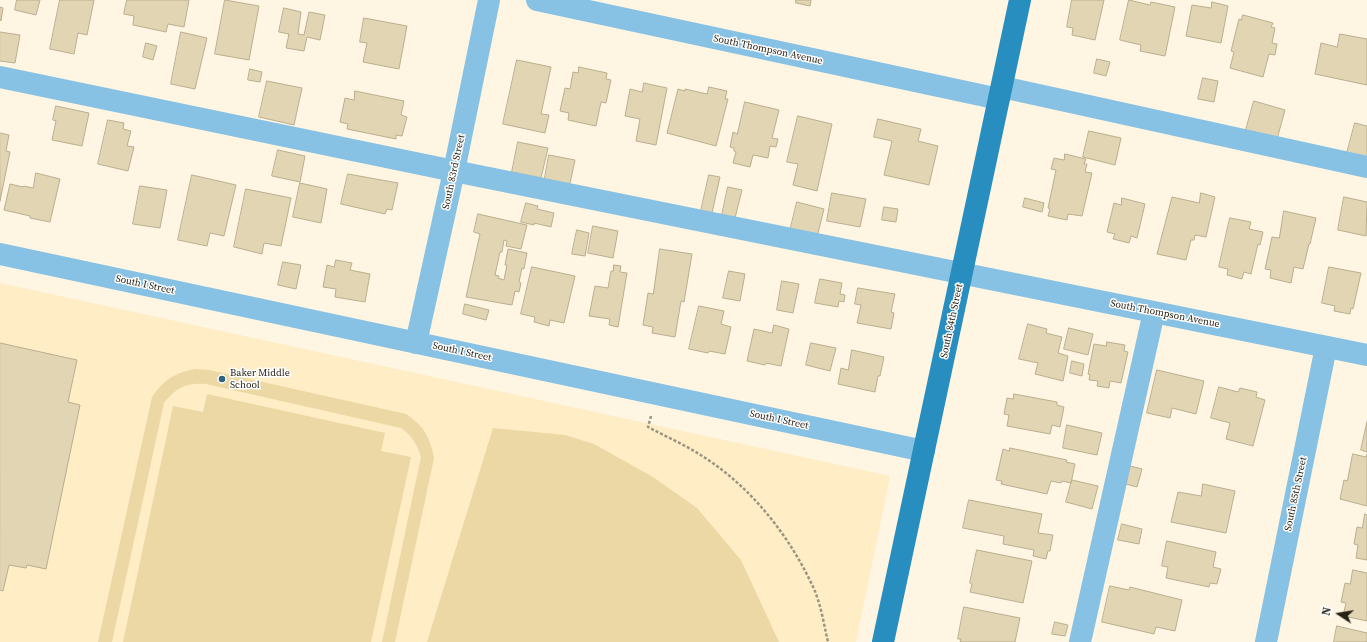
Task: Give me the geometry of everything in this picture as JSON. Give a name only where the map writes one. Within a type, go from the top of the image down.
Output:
[{"type":"main road","name":"South 84th Street","points":[[883,642],[963,274],[1020,0]]},
{"type":"street","name":"South 83rd Street","points":[[416,343],[454,171],[489,0]]},
{"type":"street","name":"South Thompson Avenue","points":[[537,0],[1367,166]]},
{"type":"street","name":"South Thompson Avenue","points":[[0,77],[454,171],[1367,355]]},
{"type":"street","name":"South I Street","points":[[0,254],[924,452]]},
{"type":"street","points":[[1080,642],[1154,312]]},
{"type":"street","name":"South 85th Street","points":[[1266,642],[1326,347]]},
{"type":"path","points":[[655,394],[648,427],[700,454],[737,482],[767,513],[790,545],[814,590],[828,642]]},
{"type":"shaded area","name":"Baker Middle School","points":[[0,283],[890,476],[856,642],[0,642]]},
{"type":"shaded area","points":[[195,369],[209,370],[406,414],[422,428],[428,438],[434,458],[395,642],[382,642],[421,457],[416,444],[411,437],[401,428],[206,384],[193,384],[182,387],[173,393],[164,403],[112,642],[98,642],[152,397],[170,378]]},
{"type":"shaded area","points":[[207,394],[385,433],[381,451],[411,457],[371,642],[123,642],[173,406],[203,412]]},
{"type":"shaded area","points":[[493,428],[565,435],[594,444],[653,477],[697,508],[741,560],[779,642],[427,642]]},
{"type":"building","points":[[17,0],[40,0],[36,15],[15,10]]},
{"type":"building","points":[[60,0],[94,0],[87,35],[78,33],[74,54],[50,49]]},
{"type":"building","points":[[127,0],[189,0],[184,27],[168,24],[166,32],[133,25],[134,16],[124,14]]},
{"type":"building","points":[[225,0],[259,6],[249,60],[215,54]]},
{"type":"building","points":[[796,0],[811,0],[810,6],[796,3]]},
{"type":"building","points":[[1072,0],[1104,0],[1095,40],[1072,35],[1073,28],[1067,27]]},
{"type":"building","points":[[1129,0],[1150,5],[1151,2],[1175,7],[1165,56],[1140,51],[1141,45],[1120,40]]},
{"type":"building","points":[[1212,2],[1228,6],[1221,43],[1186,36],[1192,5],[1211,8]]},
{"type":"building","points":[[0,7],[3,8],[1,21],[0,20]]},
{"type":"building","points":[[284,8],[301,12],[298,34],[304,35],[309,12],[325,15],[320,40],[307,37],[304,51],[286,48],[289,34],[279,32]]},
{"type":"building","points":[[1243,15],[1273,23],[1271,27],[1275,28],[1272,43],[1277,44],[1275,55],[1269,54],[1263,77],[1230,68],[1234,52],[1231,51],[1239,19],[1241,20]]},
{"type":"building","points":[[364,18],[407,26],[399,69],[363,62],[367,43],[360,42]]},
{"type":"building","points":[[0,32],[20,35],[15,63],[0,61]]},
{"type":"building","points":[[181,32],[207,38],[195,89],[171,84]]},
{"type":"building","points":[[1340,34],[1367,39],[1367,85],[1315,74],[1321,43],[1337,47]]},
{"type":"building","points":[[146,43],[157,46],[153,60],[143,57]]},
{"type":"building","points":[[1097,59],[1110,62],[1106,76],[1094,73]]},
{"type":"building","points":[[517,60],[551,67],[541,114],[549,115],[545,133],[503,124]]},
{"type":"building","points":[[579,67],[607,73],[606,79],[611,80],[606,103],[601,102],[596,126],[568,120],[569,113],[560,111],[565,88],[570,89],[573,72],[578,73]]},
{"type":"building","points":[[250,69],[262,72],[260,82],[248,80]]},
{"type":"building","points":[[1203,78],[1218,81],[1214,102],[1198,99]]},
{"type":"building","points":[[267,81],[302,88],[294,125],[259,117]]},
{"type":"building","points":[[644,83],[667,88],[656,145],[636,141],[640,119],[625,116],[630,89],[642,92]]},
{"type":"building","points":[[709,87],[727,91],[725,99],[728,99],[716,146],[667,133],[678,89],[707,94]]},
{"type":"building","points":[[355,91],[404,101],[401,115],[407,117],[402,136],[396,135],[396,139],[347,129],[348,124],[340,122],[345,98],[354,100]]},
{"type":"building","points":[[1254,101],[1285,110],[1277,139],[1246,130]]},
{"type":"building","points":[[745,102],[779,110],[772,138],[778,139],[776,147],[770,146],[768,158],[753,155],[750,167],[733,163],[736,152],[734,151],[734,148],[730,147],[733,132],[737,134]]},
{"type":"building","points":[[56,106],[89,113],[82,146],[52,140],[56,121],[53,120]]},
{"type":"building","points":[[798,116],[832,124],[817,191],[793,185],[798,164],[787,162]]},
{"type":"building","points":[[878,119],[921,129],[918,141],[938,146],[929,185],[884,175],[892,141],[874,137]]},
{"type":"building","points":[[108,120],[124,123],[123,129],[131,131],[127,146],[134,147],[128,171],[98,164]]},
{"type":"building","points":[[1355,123],[1367,126],[1367,157],[1347,153]]},
{"type":"building","points":[[1089,131],[1121,138],[1115,165],[1083,157]]},
{"type":"building","points":[[0,133],[9,135],[6,151],[10,152],[0,201]]},
{"type":"building","points":[[518,142],[548,148],[541,178],[512,172]]},
{"type":"building","points":[[278,150],[305,156],[300,182],[272,176]]},
{"type":"building","points":[[1065,154],[1086,159],[1084,164],[1087,164],[1085,172],[1092,173],[1082,216],[1068,214],[1067,220],[1048,216],[1050,209],[1048,208],[1056,170],[1051,169],[1054,158],[1064,160]]},
{"type":"building","points":[[549,155],[575,160],[569,188],[544,183]]},
{"type":"building","points":[[36,173],[60,179],[50,222],[4,210],[10,184],[33,188]]},
{"type":"building","points":[[348,174],[398,183],[392,210],[387,209],[385,214],[341,204]]},
{"type":"building","points":[[192,175],[236,185],[224,236],[210,233],[207,246],[178,240]]},
{"type":"building","points":[[709,175],[720,177],[712,213],[701,211]]},
{"type":"building","points":[[300,183],[327,189],[321,223],[293,217]]},
{"type":"building","points":[[140,186],[167,190],[160,228],[133,224]]},
{"type":"building","points":[[728,187],[742,190],[735,218],[722,215]]},
{"type":"building","points":[[246,189],[291,198],[281,246],[264,243],[262,254],[234,247]]},
{"type":"building","points":[[832,193],[866,199],[860,227],[827,221]]},
{"type":"building","points":[[1201,193],[1215,197],[1206,237],[1195,235],[1194,240],[1191,240],[1186,260],[1157,254],[1172,197],[1199,203]]},
{"type":"building","points":[[1344,197],[1367,202],[1366,236],[1338,230]]},
{"type":"building","points":[[1025,198],[1044,203],[1042,212],[1023,207]]},
{"type":"building","points":[[1122,198],[1145,204],[1137,238],[1131,236],[1129,243],[1113,239],[1115,234],[1107,232],[1114,203],[1121,205]]},
{"type":"building","points":[[797,202],[824,209],[817,237],[790,231]]},
{"type":"building","points":[[526,203],[538,206],[537,209],[554,213],[551,227],[521,222]]},
{"type":"building","points":[[884,207],[898,209],[896,222],[882,220]]},
{"type":"building","points":[[1284,211],[1316,218],[1303,269],[1294,267],[1291,283],[1270,278],[1271,270],[1265,269],[1272,237],[1279,238]]},
{"type":"building","points":[[478,214],[527,225],[521,249],[506,246],[507,241],[504,240],[495,275],[504,280],[508,249],[527,253],[524,269],[522,268],[519,282],[521,283],[519,292],[515,291],[512,305],[466,297],[480,234],[474,232]]},
{"type":"building","points":[[1230,218],[1251,222],[1249,229],[1263,232],[1260,245],[1258,244],[1251,274],[1244,272],[1242,279],[1227,275],[1228,269],[1219,267]]},
{"type":"building","points":[[593,226],[618,231],[613,258],[588,253]]},
{"type":"building","points":[[577,230],[589,233],[585,256],[572,254]]},
{"type":"building","points":[[660,249],[692,254],[684,302],[681,301],[675,337],[652,333],[653,327],[643,325],[648,293],[653,294]]},
{"type":"building","points":[[336,260],[352,263],[350,270],[370,274],[365,302],[335,297],[336,289],[323,287],[327,265],[334,267]]},
{"type":"building","points":[[283,262],[301,265],[296,289],[278,285]]},
{"type":"building","points":[[614,265],[621,266],[620,272],[627,273],[618,327],[609,325],[610,319],[589,316],[595,286],[608,288],[611,271],[613,271]]},
{"type":"building","points":[[532,267],[575,276],[564,323],[550,320],[549,326],[534,322],[535,317],[521,314]]},
{"type":"building","points":[[1329,267],[1361,273],[1353,309],[1351,308],[1350,314],[1334,311],[1335,306],[1322,303]]},
{"type":"building","points":[[729,271],[745,274],[740,301],[723,298]]},
{"type":"building","points":[[820,279],[842,283],[840,294],[845,295],[844,302],[839,301],[838,307],[815,303]]},
{"type":"building","points":[[782,281],[799,284],[793,313],[777,310]]},
{"type":"building","points":[[858,288],[895,294],[891,312],[894,313],[891,329],[857,323],[861,305],[855,304]]},
{"type":"building","points":[[465,304],[489,310],[486,320],[463,314]]},
{"type":"building","points":[[699,306],[724,311],[721,324],[731,327],[725,354],[709,351],[708,353],[689,349]]},
{"type":"building","points":[[1028,324],[1047,329],[1046,333],[1062,337],[1058,353],[1068,356],[1063,381],[1035,374],[1038,363],[1019,359]]},
{"type":"building","points":[[774,325],[789,329],[781,366],[766,363],[765,365],[747,361],[754,329],[772,333]]},
{"type":"building","points":[[1069,328],[1093,334],[1088,355],[1064,349]]},
{"type":"building","points":[[1107,342],[1125,345],[1124,351],[1128,352],[1121,383],[1110,381],[1109,388],[1097,386],[1098,381],[1089,380],[1090,375],[1088,374],[1094,344],[1106,346]]},
{"type":"building","points":[[0,343],[77,360],[68,402],[80,405],[46,569],[27,565],[26,568],[9,565],[3,591],[0,590]]},
{"type":"building","points":[[811,343],[836,348],[830,371],[806,365]]},
{"type":"building","points":[[852,350],[884,357],[875,392],[838,384],[841,368],[848,370]]},
{"type":"building","points":[[1072,361],[1084,364],[1082,376],[1070,373]]},
{"type":"building","points":[[1157,370],[1204,381],[1196,414],[1172,408],[1170,418],[1147,413]]},
{"type":"building","points":[[1219,387],[1238,392],[1240,388],[1257,392],[1256,397],[1265,400],[1253,446],[1226,439],[1230,423],[1211,418]]},
{"type":"building","points":[[1014,394],[1057,402],[1057,405],[1064,407],[1060,427],[1052,425],[1050,434],[1007,426],[1009,415],[1004,414],[1007,398],[1013,399]]},
{"type":"building","points":[[1367,422],[1367,452],[1361,450]]},
{"type":"building","points":[[1067,425],[1102,433],[1097,455],[1063,448]]},
{"type":"building","points":[[1010,448],[1067,460],[1066,462],[1075,464],[1071,483],[1051,481],[1047,494],[1001,484],[1002,481],[996,480],[1003,449],[1009,451]]},
{"type":"building","points":[[1353,454],[1366,457],[1367,454],[1367,506],[1340,499],[1344,480],[1347,481]]},
{"type":"building","points":[[1130,466],[1142,469],[1137,487],[1126,484]]},
{"type":"building","points":[[1072,480],[1098,486],[1092,509],[1066,502]]},
{"type":"building","points":[[1203,484],[1235,491],[1226,533],[1171,522],[1178,492],[1201,496]]},
{"type":"building","points":[[969,500],[1042,514],[1038,533],[1053,535],[1050,551],[1048,551],[1046,559],[1033,556],[1034,550],[1003,544],[1004,536],[963,528]]},
{"type":"building","points":[[1365,514],[1367,515],[1367,560],[1356,558],[1358,545],[1354,544],[1357,527],[1362,528]]},
{"type":"building","points":[[1122,524],[1142,529],[1139,544],[1118,540]]},
{"type":"building","points":[[1167,541],[1216,552],[1213,567],[1221,569],[1217,584],[1210,583],[1209,587],[1166,578],[1168,567],[1162,566]]},
{"type":"building","points":[[977,550],[1032,561],[1023,603],[970,592],[972,584],[970,583]]},
{"type":"building","points":[[1353,570],[1367,573],[1367,621],[1343,616],[1346,603],[1341,602],[1345,583],[1350,584]]},
{"type":"building","points":[[1110,586],[1129,590],[1130,587],[1182,600],[1175,631],[1156,627],[1154,634],[1102,622]]},
{"type":"building","points":[[964,607],[1020,618],[1015,642],[960,642],[961,639],[958,639]]},
{"type":"building","points":[[1055,622],[1068,625],[1065,636],[1052,634]]},
{"type":"building","points":[[1337,626],[1367,633],[1367,642],[1334,642]]},
{"type":"place","name":"Baker Middle School","points":[[222,379]]}]
